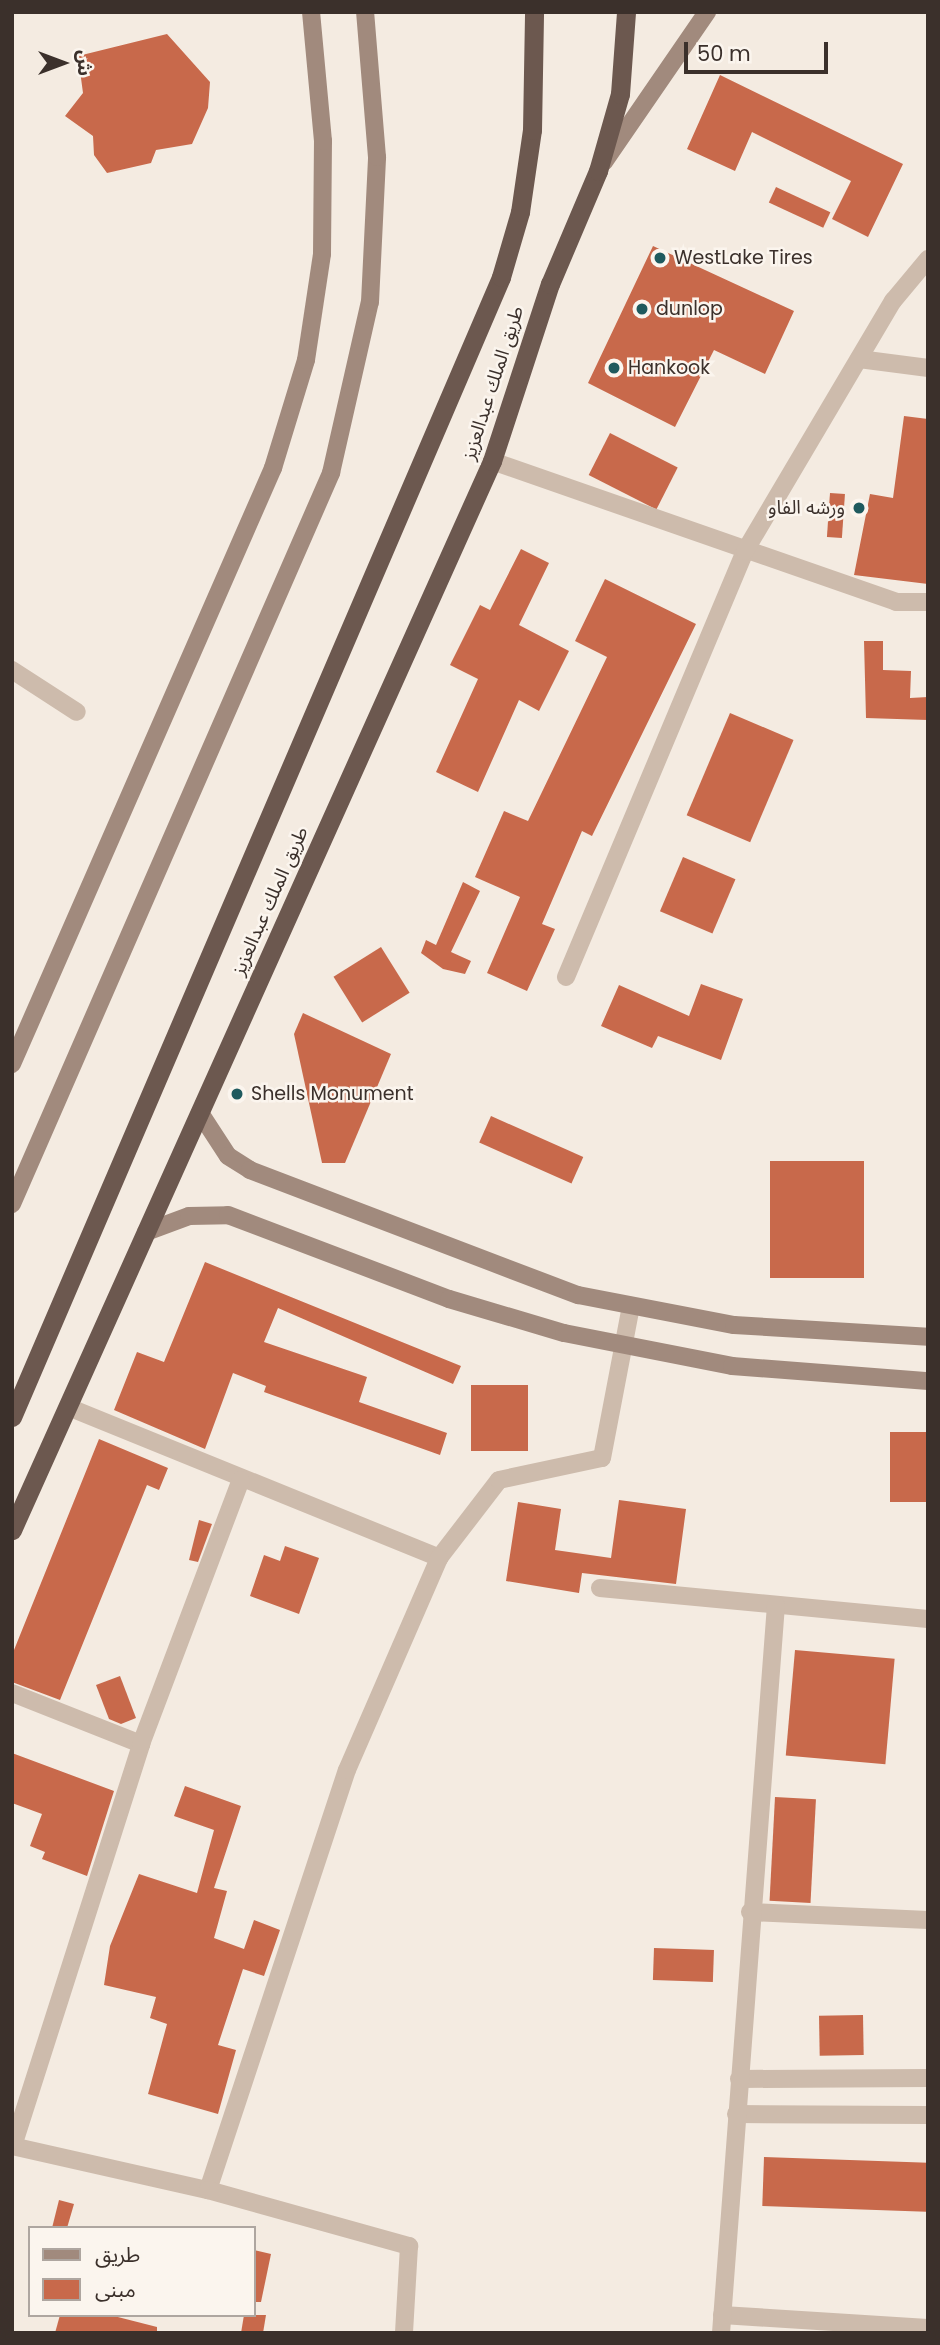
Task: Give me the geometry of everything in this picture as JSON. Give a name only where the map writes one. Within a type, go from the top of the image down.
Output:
[{"type":"highway","points":[[12,1417],[501,277],[520,212],[532,130],[534,12]]},
{"type":"highway","name":"طريق الملك عبدالعزيز","points":[[12,1530],[492,461],[550,284],[598,171],[620,94],[626,12]]},
{"type":"main road","points":[[12,1063],[273,468],[306,360],[322,254],[323,141],[311,12]]},
{"type":"main road","points":[[12,1204],[331,472],[370,302],[377,157],[365,12]]},
{"type":"main road","points":[[598,171],[707,12]]},
{"type":"main road","points":[[200,1112],[228,1156],[250,1170],[463,1256],[631,1306],[734,1325],[928,1338]]},
{"type":"main road","points":[[146,1232],[189,1216],[228,1215],[449,1299],[622,1346],[732,1366],[928,1381]]},
{"type":"street","points":[[566,977],[746,551],[859,359],[928,258]]},
{"type":"street","points":[[859,359],[928,368]]},
{"type":"street","points":[[492,461],[896,602],[928,602]]},
{"type":"street","points":[[12,670],[77,712]]},
{"type":"street","points":[[208,2190],[347,1770],[439,1558],[499,1480],[601,1458],[631,1306]]},
{"type":"street","points":[[68,1407],[241,1480],[439,1558]]},
{"type":"street","points":[[241,1480],[141,1744],[13,2146],[208,2190],[410,2246],[404,2333]]},
{"type":"street","points":[[600,1588],[928,1619]]},
{"type":"street","points":[[776,1605],[750,1912],[722,2324],[928,2328]]},
{"type":"street","points":[[12,1693],[141,1744]]},
{"type":"street","points":[[750,1912],[928,1920]]},
{"type":"street","points":[[739,2078],[928,2078]]},
{"type":"street","points":[[736,2114],[928,2115]]},
{"type":"building","points":[[167,34],[210,82],[208,108],[192,144],[156,150],[151,163],[107,173],[94,155],[93,136],[65,116],[83,93],[78,56]]},
{"type":"building","points":[[720,75],[903,164],[868,237],[832,219],[851,181],[752,132],[735,171],[687,149]]},
{"type":"building","points":[[776,187],[830,212],[823,228],[769,202]]},
{"type":"building","points":[[653,246],[794,311],[765,374],[714,350],[675,427],[588,383]]},
{"type":"building","points":[[904,416],[928,419],[928,584],[854,575],[870,494],[893,498]]},
{"type":"building","points":[[610,433],[678,468],[656,509],[589,475]]},
{"type":"building","points":[[830,493],[845,494],[842,538],[827,537]]},
{"type":"building","points":[[521,549],[549,563],[519,625],[569,651],[539,711],[519,700],[478,792],[436,772],[478,679],[450,665],[480,605],[490,610]]},
{"type":"building","points":[[605,579],[696,624],[592,836],[582,831],[542,924],[555,929],[527,991],[487,973],[520,897],[475,877],[504,811],[528,821],[607,657],[575,641]]},
{"type":"building","points":[[864,641],[883,641],[883,670],[911,671],[910,698],[928,697],[928,720],[866,718]]},
{"type":"building","points":[[730,713],[794,740],[750,842],[687,815]]},
{"type":"building","points":[[683,857],[735,879],[712,934],[660,911]]},
{"type":"building","points":[[463,882],[480,891],[451,952],[471,961],[465,974],[443,969],[421,953],[426,940],[436,945]]},
{"type":"building","points":[[381,947],[410,993],[362,1022],[334,977]]},
{"type":"building","points":[[701,984],[743,999],[721,1060],[658,1036],[652,1048],[601,1026],[619,985],[689,1016]]},
{"type":"building","points":[[303,1013],[391,1054],[345,1163],[322,1163],[294,1034]]},
{"type":"building","points":[[491,1116],[583,1157],[571,1184],[479,1142]]},
{"type":"building","points":[[770,1161],[864,1161],[864,1278],[770,1278]]},
{"type":"building","points":[[205,1262],[461,1366],[453,1384],[278,1308],[264,1342],[367,1377],[359,1402],[447,1433],[440,1455],[264,1392],[266,1386],[233,1373],[205,1449],[114,1410],[137,1352],[164,1362]]},
{"type":"building","points":[[471,1385],[528,1385],[528,1451],[471,1451]]},
{"type":"building","points":[[890,1432],[928,1432],[928,1502],[890,1502]]},
{"type":"building","points":[[99,1439],[168,1468],[159,1490],[147,1485],[60,1700],[12,1682],[12,1655]]},
{"type":"building","points":[[619,1500],[686,1509],[676,1584],[582,1573],[579,1593],[506,1581],[518,1502],[561,1509],[555,1550],[611,1558]]},
{"type":"building","points":[[199,1520],[212,1524],[198,1562],[189,1560]]},
{"type":"building","points":[[285,1546],[319,1558],[299,1614],[250,1596],[264,1555],[280,1561]]},
{"type":"building","points":[[795,1650],[895,1659],[885,1764],[786,1756]]},
{"type":"building","points":[[120,1676],[136,1718],[121,1724],[109,1719],[96,1685]]},
{"type":"building","points":[[12,1753],[114,1791],[87,1876],[42,1859],[45,1852],[30,1846],[42,1814],[12,1803]]},
{"type":"building","points":[[185,1786],[241,1806],[214,1888],[227,1891],[214,1938],[244,1949],[254,1920],[280,1930],[264,1976],[243,1969],[218,2045],[236,2050],[218,2114],[148,2094],[167,2024],[150,2018],[156,1997],[104,1985],[110,1946],[139,1874],[197,1893],[214,1830],[174,1816]]},
{"type":"building","points":[[775,1797],[816,1799],[811,1903],[770,1901]]},
{"type":"building","points":[[654,1948],[714,1950],[713,1982],[653,1980]]},
{"type":"building","points":[[863,2015],[864,2055],[820,2056],[819,2016]]},
{"type":"building","points":[[764,2157],[928,2163],[926,2212],[762,2206]]},
{"type":"building","points":[[59,2200],[74,2204],[68,2226],[52,2226]]},
{"type":"building","points":[[256,2250],[271,2254],[261,2302],[256,2302]]},
{"type":"building","points":[[266,2315],[263,2333],[241,2333],[244,2317]]},
{"type":"building","points":[[59,2317],[118,2317],[157,2327],[157,2333],[55,2333]]},
{"type":"place","name":"WestLake Tires","points":[[660,258]]},
{"type":"place","name":"dunlop","points":[[642,309]]},
{"type":"place","name":"Hankook","points":[[614,368]]},
{"type":"place","name":"ورشه الفاو","points":[[859,508]]},
{"type":"place","name":"Shells Monument","points":[[237,1094]]}]
